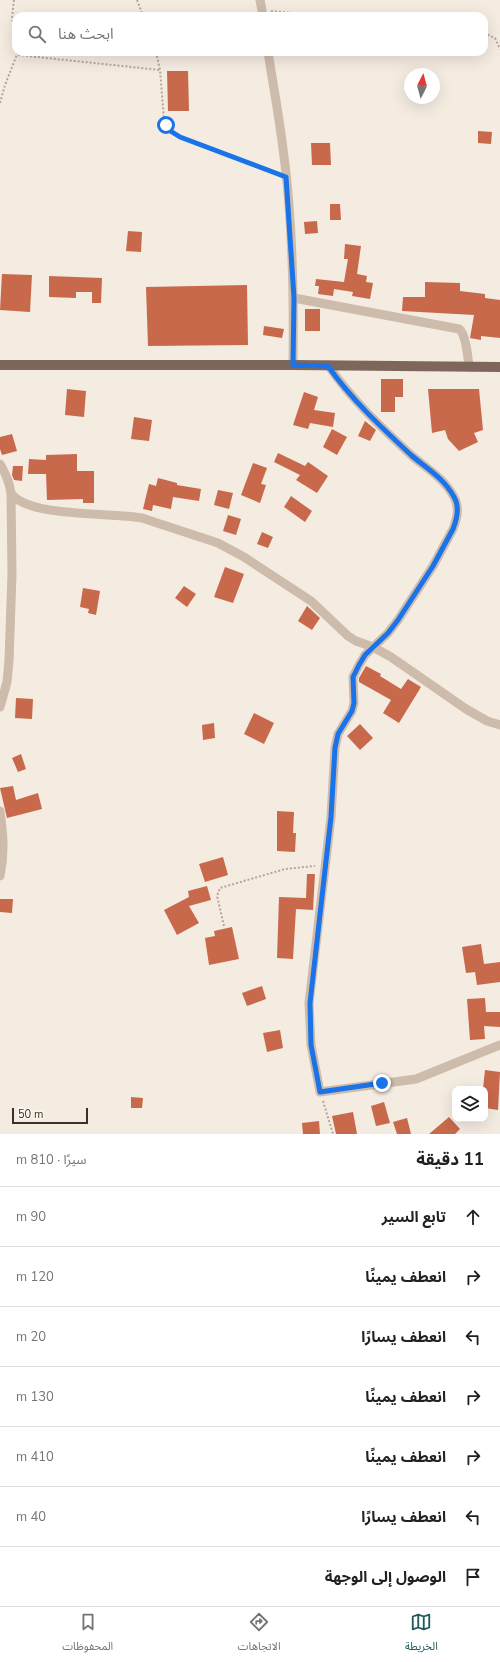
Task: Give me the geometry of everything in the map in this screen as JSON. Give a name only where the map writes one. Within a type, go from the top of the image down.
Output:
[{"type":"main road","points":[[0,365],[500,367]]},
{"type":"street","points":[[260,0],[262,12]]},
{"type":"street","points":[[269,56],[284,149],[294,298],[293,365]]},
{"type":"street","points":[[294,298],[459,329],[462,331],[464,337],[469,367]]},
{"type":"street","points":[[328,366],[341,385],[354,399],[412,456],[437,476],[449,488],[458,508],[457,519],[453,529],[429,572],[392,629],[365,655],[355,672],[353,677],[354,703],[352,711],[338,734],[335,748],[331,817],[310,1003],[311,1045],[320,1092],[416,1079],[500,1045]]},
{"type":"street","points":[[0,464],[6,474],[11,493],[12,574],[9,661],[7,682],[0,707]]},
{"type":"street","points":[[11,493],[21,502],[30,506],[63,511],[129,515],[156,522],[218,543],[244,557],[306,598],[348,636],[391,657],[471,712],[487,721],[500,725]]},
{"type":"street","points":[[0,811],[4,859],[0,876]]},
{"type":"path","points":[[13,12],[14,0]]},
{"type":"path","points":[[137,0],[142,12]]},
{"type":"path","points":[[488,35],[495,38],[500,49]]},
{"type":"path","points":[[0,103],[5,85],[17,56]]},
{"type":"path","points":[[36,56],[160,70]]},
{"type":"path","points":[[157,56],[160,70],[164,120],[172,132],[180,137],[286,177]]},
{"type":"path","points":[[224,926],[217,896],[220,888],[285,869],[325,865]]},
{"type":"path","points":[[320,1092],[332,1134]]},
{"type":"building","points":[[167,71],[188,71],[189,111],[168,111]]},
{"type":"building","points":[[478,131],[492,132],[491,144],[478,143]]},
{"type":"building","points":[[311,143],[330,143],[331,165],[312,165]]},
{"type":"building","points":[[330,204],[340,204],[341,220],[330,220]]},
{"type":"building","points":[[317,221],[318,233],[305,234],[304,222]]},
{"type":"building","points":[[128,231],[142,232],[141,252],[126,251]]},
{"type":"building","points":[[345,244],[361,246],[357,274],[367,276],[366,282],[373,283],[370,299],[352,296],[353,292],[334,289],[333,296],[318,294],[319,286],[315,286],[316,279],[344,282],[348,259],[344,259]]},
{"type":"building","points":[[2,274],[32,275],[30,312],[0,310]]},
{"type":"building","points":[[49,276],[102,278],[101,303],[92,303],[92,292],[76,292],[76,298],[49,297]]},
{"type":"building","points":[[425,282],[460,283],[460,291],[485,294],[485,298],[500,300],[500,338],[481,336],[481,340],[470,338],[474,315],[402,311],[403,297],[425,297]]},
{"type":"building","points":[[247,285],[248,345],[148,346],[146,287]]},
{"type":"building","points":[[305,309],[320,309],[320,331],[305,331]]},
{"type":"building","points":[[264,326],[284,329],[282,338],[263,335]]},
{"type":"building","points":[[381,379],[403,379],[403,397],[395,397],[395,412],[381,412]]},
{"type":"building","points":[[67,389],[86,391],[84,417],[65,415]]},
{"type":"building","points":[[428,389],[479,389],[483,430],[474,433],[478,442],[459,451],[448,439],[445,430],[432,433]]},
{"type":"building","points":[[304,392],[318,397],[314,410],[335,413],[333,427],[310,423],[308,429],[293,425]]},
{"type":"building","points":[[134,417],[152,420],[149,441],[131,439]]},
{"type":"building","points":[[365,421],[376,430],[370,441],[358,436]]},
{"type":"building","points":[[332,429],[347,437],[337,455],[323,447]]},
{"type":"building","points":[[12,434],[17,451],[2,455],[0,449],[0,437]]},
{"type":"building","points":[[278,453],[305,466],[308,462],[328,476],[317,493],[296,480],[300,475],[274,462]]},
{"type":"building","points":[[77,454],[77,471],[94,471],[94,503],[83,503],[83,499],[47,500],[46,474],[28,474],[29,459],[46,460],[46,455]]},
{"type":"building","points":[[253,463],[267,468],[261,484],[266,485],[260,503],[241,495]]},
{"type":"building","points":[[13,466],[23,466],[22,481],[14,480],[12,475]]},
{"type":"building","points":[[158,478],[177,483],[177,485],[201,489],[199,501],[173,497],[171,509],[153,505],[152,511],[143,509],[149,484],[156,486]]},
{"type":"building","points":[[218,490],[233,493],[229,509],[214,505]]},
{"type":"building","points":[[291,496],[312,511],[305,522],[284,507]]},
{"type":"building","points":[[228,515],[241,519],[236,535],[223,531]]},
{"type":"building","points":[[262,532],[273,537],[268,548],[257,544]]},
{"type":"building","points":[[225,567],[244,574],[233,603],[214,597]]},
{"type":"building","points":[[184,586],[196,594],[187,607],[175,598]]},
{"type":"building","points":[[83,588],[100,591],[96,615],[88,613],[89,609],[80,607]]},
{"type":"building","points":[[307,606],[320,618],[312,630],[298,621]]},
{"type":"building","points":[[366,666],[381,674],[380,676],[401,689],[408,679],[421,687],[399,723],[383,713],[391,700],[359,682],[359,678]]},
{"type":"building","points":[[16,698],[33,699],[32,719],[15,718]]},
{"type":"building","points":[[254,713],[274,723],[264,744],[244,734]]},
{"type":"building","points":[[214,723],[215,738],[203,740],[202,725]]},
{"type":"building","points":[[360,724],[373,738],[360,750],[347,736]]},
{"type":"building","points":[[21,754],[26,769],[18,772],[12,758]]},
{"type":"building","points":[[13,786],[16,800],[38,793],[42,809],[7,818],[0,788]]},
{"type":"building","points":[[277,811],[294,812],[293,833],[296,833],[295,852],[277,851]]},
{"type":"building","points":[[223,857],[228,875],[205,882],[199,864]]},
{"type":"building","points":[[307,874],[315,874],[313,910],[296,909],[293,959],[277,958],[279,897],[306,898]]},
{"type":"building","points":[[207,886],[211,900],[189,906],[199,923],[177,935],[164,910],[189,897],[188,891]]},
{"type":"building","points":[[0,899],[13,899],[12,913],[0,912]]},
{"type":"building","points":[[232,927],[239,959],[209,965],[205,938],[215,936],[214,931]]},
{"type":"building","points":[[481,944],[484,964],[500,962],[500,982],[477,985],[475,972],[466,973],[462,947]]},
{"type":"building","points":[[262,986],[266,999],[247,1006],[242,993]]},
{"type":"building","points":[[485,998],[486,1012],[500,1012],[500,1027],[484,1026],[485,1039],[470,1040],[467,999]]},
{"type":"building","points":[[280,1030],[283,1048],[267,1052],[263,1033]]},
{"type":"building","points":[[485,1070],[500,1072],[498,1110],[488,1108],[488,1086],[483,1086]]},
{"type":"building","points":[[131,1097],[143,1098],[142,1108],[131,1108]]},
{"type":"building","points":[[384,1102],[390,1123],[376,1126],[371,1106]]},
{"type":"building","points":[[353,1112],[357,1134],[336,1134],[332,1116]]},
{"type":"building","points":[[449,1117],[460,1129],[455,1134],[429,1134]]},
{"type":"building","points":[[407,1118],[411,1134],[397,1134],[393,1122]]},
{"type":"building","points":[[319,1121],[320,1134],[303,1134],[302,1123]]},
{"type":"route","points":[[166,125],[172,132],[180,137],[286,177],[291,229],[294,298],[293,365],[328,366],[341,385],[354,399],[412,456],[437,476],[449,488],[458,508],[457,519],[453,529],[418,591],[388,633],[365,655],[355,672],[353,677],[354,703],[352,711],[338,734],[335,748],[331,817],[310,991],[311,1045],[320,1092],[382,1083]]}]
